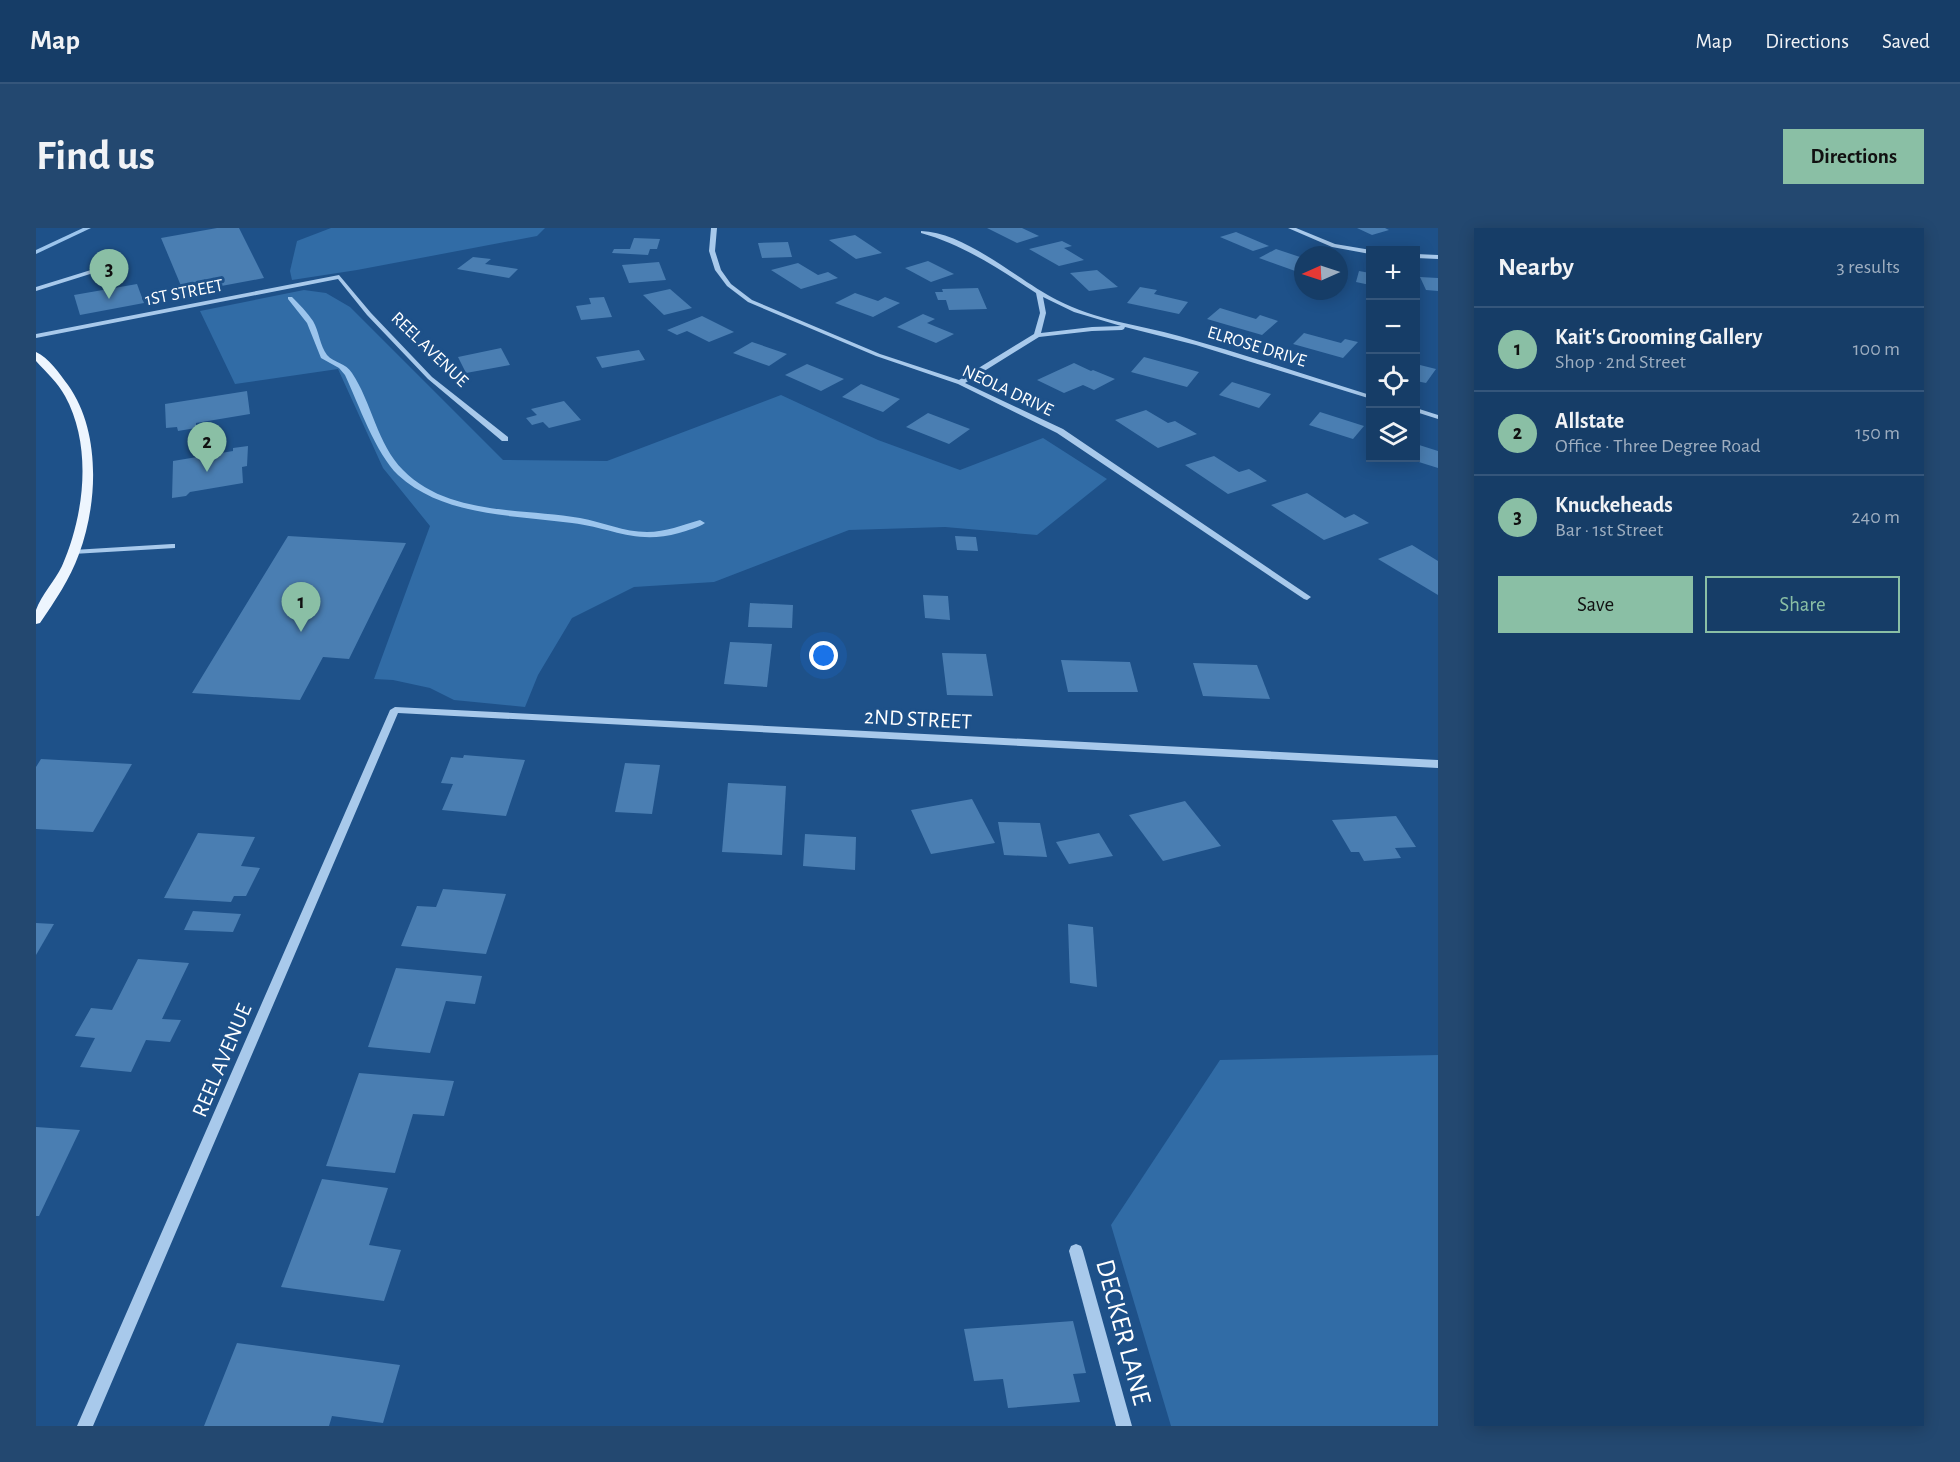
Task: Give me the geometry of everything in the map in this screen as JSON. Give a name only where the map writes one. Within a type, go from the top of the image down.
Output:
[{"type":"main road","points":[[36,355],[72,400],[84,431],[88,463],[82,517],[73,552],[65,572],[36,621]]},
{"type":"street","name":"NEOLA DRIVE","points":[[714,228],[712,251],[718,270],[729,285],[750,301],[878,356],[960,383],[1028,414],[1070,437],[1307,597]]},
{"type":"street","points":[[1291,228],[1334,246],[1366,251]]},
{"type":"street","name":"ELROSE DRIVE","points":[[923,232],[950,239],[1047,299],[1078,312],[1133,328],[1172,336],[1366,395]]},
{"type":"street","points":[[1420,256],[1438,257]]},
{"type":"street","points":[[36,289],[120,262]]},
{"type":"street","name":"1ST STREET","points":[[36,336],[339,278]]},
{"type":"street","name":"REEL AVENUE","points":[[339,278],[369,314],[430,378],[504,439]]},
{"type":"street","points":[[1037,334],[1043,314],[1039,293]]},
{"type":"street","name":"ELROSE DRIVE","points":[[960,383],[1037,334],[1092,328],[1133,328]]},
{"type":"street","points":[[1420,411],[1438,417]]},
{"type":"street","points":[[73,552],[172,546]]},
{"type":"street","name":"REEL AVENUE","points":[[85,1426],[395,710]]},
{"type":"street","name":"2ND STREET","points":[[395,710],[1438,764]]},
{"type":"street","name":"DECKER LANE","points":[[1076,1251],[1124,1426]]},
{"type":"shaded area","points":[[331,228],[545,228],[537,236],[292,280],[290,271],[297,241]]},
{"type":"shaded area","points":[[304,290],[326,293],[350,307],[503,460],[607,461],[781,395],[878,440],[960,470],[1043,438],[1107,479],[1037,535],[945,527],[849,530],[714,582],[634,587],[572,618],[538,675],[525,707],[454,700],[430,688],[393,680],[374,679],[430,526],[383,468],[338,369],[235,384],[200,311]]},
{"type":"shaded area","points":[[1438,1055],[1438,1426],[1171,1426],[1111,1225],[1220,1060]]},
{"type":"building","points":[[217,228],[239,228],[264,278],[184,293],[161,238]]},
{"type":"building","points":[[987,228],[1022,228],[1039,236],[1017,243]]},
{"type":"building","points":[[1357,228],[1385,228],[1389,230],[1372,235]]},
{"type":"building","points":[[1236,232],[1269,246],[1253,251],[1220,237]]},
{"type":"building","points":[[855,235],[882,253],[856,259],[829,240]]},
{"type":"building","points":[[634,238],[660,239],[657,249],[650,249],[648,255],[612,253],[614,249],[630,249]]},
{"type":"building","points":[[1062,241],[1072,246],[1064,248],[1084,260],[1059,266],[1029,249]]},
{"type":"building","points":[[788,242],[792,257],[762,258],[758,243]]},
{"type":"building","points":[[1276,249],[1294,255],[1294,271],[1259,258]]},
{"type":"building","points":[[473,257],[491,259],[485,264],[518,269],[509,278],[457,269]]},
{"type":"building","points":[[928,261],[954,274],[931,282],[905,268]]},
{"type":"building","points":[[659,262],[666,280],[629,283],[622,265]]},
{"type":"building","points":[[798,263],[818,275],[828,272],[838,278],[801,289],[771,270]]},
{"type":"building","points":[[1097,270],[1118,287],[1089,291],[1070,273]]},
{"type":"building","points":[[1359,271],[1366,272],[1366,284],[1356,282]]},
{"type":"building","points":[[1420,277],[1438,278],[1438,291],[1426,290]]},
{"type":"building","points":[[137,284],[144,303],[80,315],[74,295]]},
{"type":"building","points":[[1140,287],[1157,290],[1154,294],[1188,302],[1179,314],[1127,303]]},
{"type":"building","points":[[978,288],[987,309],[949,310],[946,300],[938,300],[935,292],[943,292],[942,289]]},
{"type":"building","points":[[670,289],[692,308],[664,315],[643,295]]},
{"type":"building","points":[[855,293],[878,301],[885,297],[900,303],[873,317],[835,303]]},
{"type":"building","points":[[604,297],[612,317],[581,320],[576,306],[591,304],[589,298]]},
{"type":"building","points":[[1220,308],[1256,319],[1260,315],[1278,321],[1262,335],[1207,319]]},
{"type":"building","points":[[923,314],[935,319],[927,323],[954,334],[936,343],[897,327]]},
{"type":"building","points":[[702,316],[734,332],[709,342],[687,331],[677,335],[667,330]]},
{"type":"building","points":[[1304,333],[1341,343],[1345,339],[1358,342],[1343,358],[1293,344]]},
{"type":"building","points":[[752,342],[787,354],[769,366],[733,353]]},
{"type":"building","points":[[501,348],[510,365],[466,373],[458,357]]},
{"type":"building","points":[[639,350],[645,360],[602,368],[596,357]]},
{"type":"building","points":[[1144,357],[1199,372],[1187,387],[1131,372]]},
{"type":"building","points":[[1074,363],[1115,379],[1094,390],[1083,385],[1064,393],[1037,380]]},
{"type":"building","points":[[807,364],[844,379],[821,391],[785,375]]},
{"type":"building","points":[[1420,365],[1436,369],[1426,383],[1420,382]]},
{"type":"building","points":[[1232,382],[1271,394],[1259,408],[1219,395]]},
{"type":"building","points":[[861,384],[900,399],[883,412],[842,397]]},
{"type":"building","points":[[247,391],[250,414],[196,423],[196,428],[178,431],[177,427],[166,428],[165,404]]},
{"type":"building","points":[[564,401],[581,420],[549,428],[543,422],[532,425],[526,418],[537,415],[531,409]]},
{"type":"building","points":[[1146,410],[1168,423],[1175,421],[1197,434],[1158,448],[1115,420]]},
{"type":"building","points":[[1320,412],[1364,426],[1353,439],[1309,425]]},
{"type":"building","points":[[928,413],[970,429],[949,444],[906,427]]},
{"type":"building","points":[[1420,445],[1438,451],[1438,468],[1419,462]]},
{"type":"building","points":[[248,446],[247,466],[242,467],[243,483],[190,492],[186,496],[172,498],[173,461],[233,451],[233,448]]},
{"type":"building","points":[[1214,456],[1239,472],[1249,469],[1267,481],[1228,494],[1185,465]]},
{"type":"building","points":[[1307,493],[1345,518],[1354,514],[1369,523],[1324,540],[1271,505]]},
{"type":"building","points":[[288,536],[406,543],[349,659],[323,657],[300,700],[192,693]]},
{"type":"building","points":[[955,536],[976,537],[978,551],[957,550]]},
{"type":"building","points":[[1412,545],[1438,561],[1438,595],[1378,559]]},
{"type":"building","points":[[923,595],[948,596],[950,620],[925,618]]},
{"type":"building","points":[[750,603],[793,605],[792,628],[748,627]]},
{"type":"building","points":[[730,642],[772,644],[767,687],[724,684]]},
{"type":"building","points":[[942,653],[986,654],[993,696],[947,695]]},
{"type":"building","points":[[1061,660],[1130,662],[1138,692],[1068,692]]},
{"type":"building","points":[[1193,663],[1257,665],[1270,699],[1203,696]]},
{"type":"building","points":[[464,755],[525,760],[506,816],[442,810],[453,784],[441,783],[451,757],[463,758]]},
{"type":"building","points":[[41,759],[132,764],[93,832],[36,829],[36,767]]},
{"type":"building","points":[[625,763],[660,765],[652,814],[615,812]]},
{"type":"building","points":[[728,783],[786,786],[782,855],[722,852]]},
{"type":"building","points":[[972,799],[995,843],[931,854],[911,810]]},
{"type":"building","points":[[1185,801],[1221,846],[1163,861],[1129,815]]},
{"type":"building","points":[[1396,816],[1416,847],[1395,848],[1401,858],[1364,861],[1359,852],[1351,852],[1332,820]]},
{"type":"building","points":[[998,822],[1040,823],[1047,857],[1004,855]]},
{"type":"building","points":[[198,833],[255,837],[241,866],[260,868],[246,896],[234,896],[231,902],[164,898]]},
{"type":"building","points":[[1099,833],[1113,856],[1069,864],[1056,842]]},
{"type":"building","points":[[805,834],[856,837],[855,870],[803,866]]},
{"type":"building","points":[[443,889],[506,894],[486,954],[401,946],[417,906],[436,907]]},
{"type":"building","points":[[193,911],[241,914],[233,932],[184,930]]},
{"type":"building","points":[[36,923],[54,924],[36,955]]},
{"type":"building","points":[[1068,924],[1093,927],[1097,987],[1070,983]]},
{"type":"building","points":[[138,959],[189,963],[162,1019],[181,1020],[170,1042],[146,1040],[131,1072],[80,1067],[95,1038],[75,1036],[91,1008],[112,1010]]},
{"type":"building","points":[[396,968],[482,976],[475,1004],[446,1001],[430,1053],[368,1047]]},
{"type":"building","points":[[359,1073],[454,1081],[444,1116],[413,1114],[395,1173],[326,1166]]},
{"type":"building","points":[[36,1127],[80,1130],[39,1216],[36,1216]]},
{"type":"building","points":[[322,1179],[388,1188],[369,1245],[401,1250],[384,1301],[281,1287]]},
{"type":"building","points":[[1073,1321],[1086,1373],[1073,1374],[1080,1402],[1008,1408],[1003,1379],[974,1381],[964,1329]]},
{"type":"building","points":[[237,1343],[400,1365],[383,1423],[332,1416],[329,1426],[204,1426]]},
{"type":"waterway","points":[[36,252],[88,228]]},
{"type":"waterway","points":[[290,298],[310,322],[324,356],[342,366],[349,374],[388,456],[402,474],[421,488],[441,498],[464,505],[487,510],[580,521],[630,534],[661,534],[700,523]]},
{"type":"place","name":"Knuckeheads","points":[[109,299]]},
{"type":"place","name":"Allstate","points":[[207,472]]},
{"type":"place","name":"Kait's Grooming Gallery","points":[[301,632]]}]
